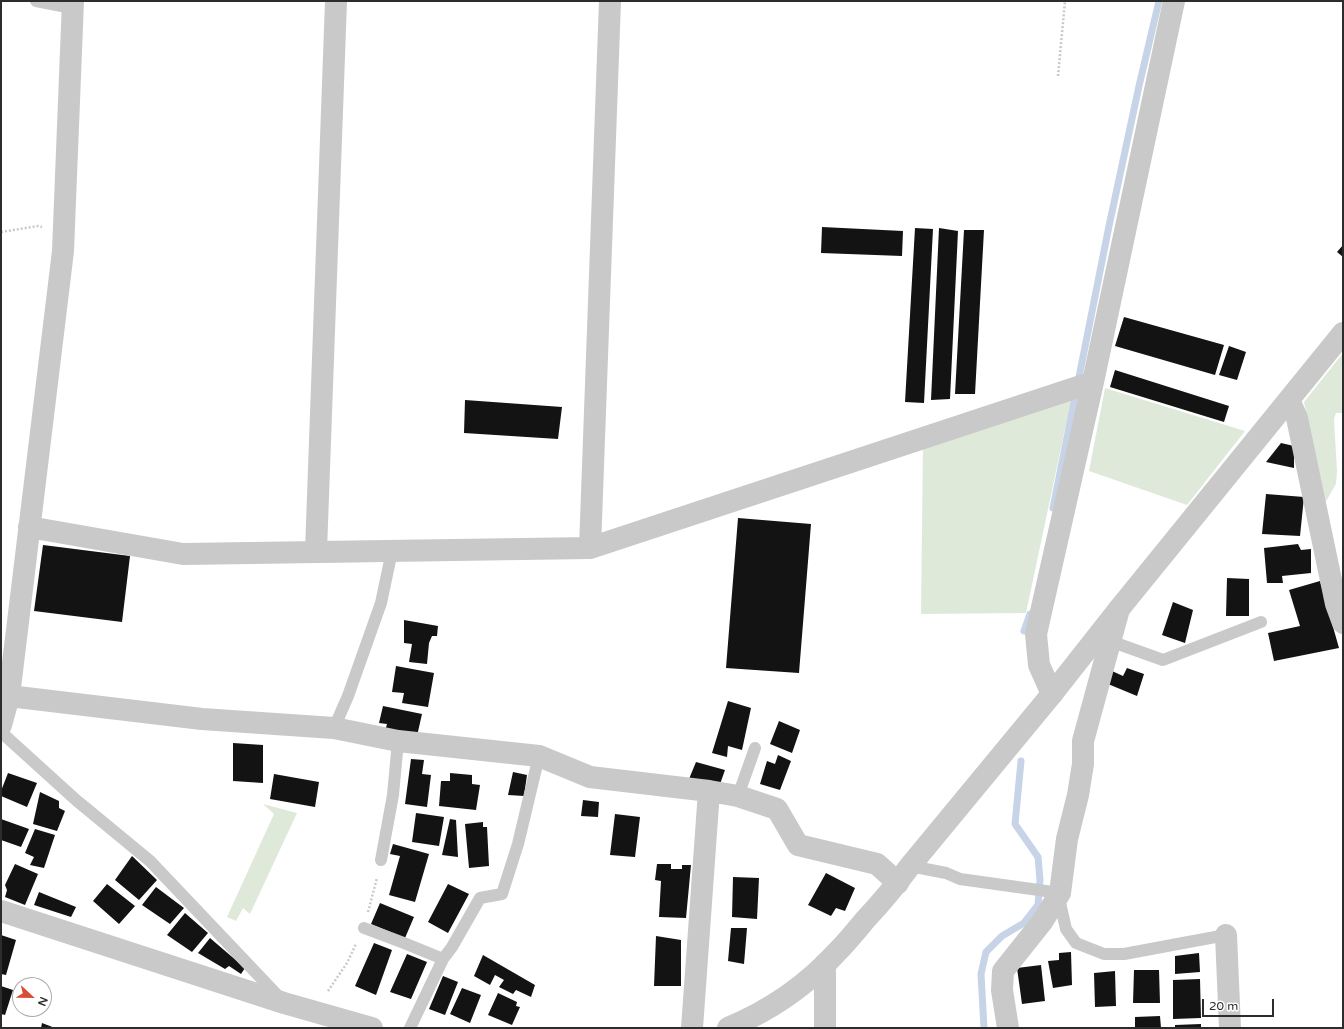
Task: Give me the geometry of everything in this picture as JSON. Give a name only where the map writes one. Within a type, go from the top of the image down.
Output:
[{"type":"street","points":[[316,551],[336,1]]},
{"type":"street","points":[[590,548],[610,1]]},
{"type":"street","points":[[1052,694],[1039,665],[1036,634],[1093,382],[1174,1]]},
{"type":"street","points":[[73,4],[63,251],[29,527],[3,716],[202,720],[334,728],[398,741],[539,756],[590,777],[709,791],[738,796],[777,809],[798,845],[877,864],[904,875]]},
{"type":"street","points":[[728,1028],[739,1024],[782,999],[805,982],[837,953],[904,875],[1052,694],[1343,333]]},
{"type":"street","points":[[29,527],[183,554],[590,548],[1093,382]]},
{"type":"street","points":[[1290,400],[1297,418],[1336,604],[1343,623]]},
{"type":"street","points":[[1008,1028],[1002,990],[1003,971],[1042,922],[1058,895],[1067,839],[1078,795],[1083,764],[1083,741],[1119,609]]},
{"type":"street","points":[[692,1028],[709,791]]},
{"type":"street","points":[[1,911],[284,1002],[372,1028]]},
{"type":"street","points":[[1226,935],[1230,1028]]},
{"type":"street","points":[[825,964],[826,1028]]},
{"type":"lane","points":[[36,1],[73,4]]},
{"type":"lane","points":[[334,728],[348,696],[379,610],[392,551]]},
{"type":"lane","points":[[1110,642],[1163,660],[1261,622]]},
{"type":"lane","points":[[3,716],[76,800],[150,861],[284,1002]]},
{"type":"lane","points":[[381,860],[393,795],[398,741]]},
{"type":"lane","points":[[738,796],[755,748]]},
{"type":"lane","points":[[410,1028],[443,959],[452,947],[480,898],[502,894],[518,844],[539,756]]},
{"type":"lane","points":[[904,875],[946,873],[960,879],[1058,895],[1066,929],[1076,943],[1104,954],[1124,954],[1226,935]]},
{"type":"lane","points":[[364,928],[443,959]]},
{"type":"path","points":[[1058,76],[1064,1]]},
{"type":"path","points":[[1,232],[38,226],[64,230]]},
{"type":"path","points":[[314,1011],[347,963],[364,928],[381,860]]},
{"type":"green space","points":[[1343,353],[1343,413],[1336,413],[1334,419],[1337,471],[1336,484],[1325,503],[1304,402]]},
{"type":"green space","points":[[1105,388],[1245,431],[1187,505],[1089,471]]},
{"type":"green space","points":[[1072,396],[1026,613],[921,614],[923,443]]},
{"type":"green space","points":[[263,804],[297,813],[250,914],[243,908],[236,921],[227,917],[274,814]]},
{"type":"building","points":[[822,227],[903,231],[902,256],[821,253]]},
{"type":"building","points":[[915,228],[933,229],[924,403],[905,402]]},
{"type":"building","points":[[939,228],[958,231],[950,399],[931,400]]},
{"type":"building","points":[[964,230],[984,230],[975,394],[955,394]]},
{"type":"building","points":[[1343,245],[1343,257],[1337,252]]},
{"type":"building","points":[[1124,317],[1224,345],[1215,375],[1115,346]]},
{"type":"building","points":[[1229,346],[1246,352],[1237,380],[1219,375]]},
{"type":"building","points":[[1115,370],[1229,406],[1224,422],[1110,387]]},
{"type":"building","points":[[465,400],[562,407],[558,439],[464,433]]},
{"type":"building","points":[[1281,443],[1294,446],[1294,468],[1266,462]]},
{"type":"building","points":[[1266,494],[1304,497],[1300,536],[1262,534]]},
{"type":"building","points":[[738,518],[811,524],[799,673],[726,668]]},
{"type":"building","points":[[1298,544],[1301,550],[1311,549],[1311,573],[1282,576],[1283,583],[1267,583],[1264,548]]},
{"type":"building","points":[[43,545],[130,556],[122,622],[34,611]]},
{"type":"building","points":[[1227,578],[1249,579],[1249,616],[1226,616]]},
{"type":"building","points":[[1320,581],[1339,648],[1274,661],[1268,633],[1300,626],[1289,590]]},
{"type":"building","points":[[1173,602],[1193,610],[1185,643],[1162,635]]},
{"type":"building","points":[[404,620],[438,626],[437,636],[432,636],[429,643],[427,664],[409,662],[412,644],[404,643]]},
{"type":"building","points":[[396,666],[434,673],[428,707],[402,703],[404,693],[392,692]]},
{"type":"building","points":[[1127,668],[1144,674],[1137,696],[1108,684],[1112,671],[1123,676]]},
{"type":"building","points":[[728,701],[751,708],[742,750],[728,746],[727,757],[712,753]]},
{"type":"building","points":[[383,706],[422,714],[417,736],[385,731],[387,724],[379,723]]},
{"type":"building","points":[[779,721],[800,730],[792,753],[770,744]]},
{"type":"building","points":[[233,743],[263,745],[263,783],[233,781]]},
{"type":"building","points":[[778,755],[791,761],[780,790],[760,784],[767,761],[775,764]]},
{"type":"building","points":[[411,759],[424,760],[422,774],[431,775],[427,807],[405,804]]},
{"type":"building","points":[[696,762],[725,770],[719,787],[689,779]]},
{"type":"building","points":[[513,772],[527,775],[524,796],[508,795]]},
{"type":"building","points":[[8,773],[37,783],[27,807],[1,796],[1,791]]},
{"type":"building","points":[[450,773],[472,775],[472,784],[480,785],[476,810],[439,806],[441,781],[450,781]]},
{"type":"building","points":[[274,774],[319,782],[315,807],[270,799]]},
{"type":"building","points":[[40,792],[59,801],[59,808],[65,811],[57,831],[33,824]]},
{"type":"building","points":[[583,800],[599,802],[598,817],[581,816]]},
{"type":"building","points":[[416,813],[444,817],[439,846],[412,842]]},
{"type":"building","points":[[615,814],[640,817],[635,857],[610,855]]},
{"type":"building","points":[[1,819],[29,829],[21,847],[1,840]]},
{"type":"building","points":[[450,819],[456,820],[458,857],[442,855]]},
{"type":"building","points":[[483,822],[483,827],[487,827],[489,866],[469,868],[465,824]]},
{"type":"building","points":[[35,829],[55,835],[44,868],[30,865],[34,857],[25,853]]},
{"type":"building","points":[[393,844],[429,854],[415,902],[389,895],[400,856],[390,854]]},
{"type":"building","points":[[132,856],[157,880],[139,900],[115,880]]},
{"type":"building","points":[[15,864],[38,874],[25,905],[5,897],[7,890],[5,885]]},
{"type":"building","points":[[657,864],[671,864],[671,869],[682,869],[682,865],[691,865],[686,918],[659,917],[661,881],[655,880]]},
{"type":"building","points":[[826,873],[855,888],[845,911],[836,908],[831,916],[808,905]]},
{"type":"building","points":[[733,877],[759,878],[757,919],[732,917]]},
{"type":"building","points":[[107,884],[135,906],[119,924],[93,901]]},
{"type":"building","points":[[448,884],[469,894],[448,933],[428,922]]},
{"type":"building","points":[[156,887],[184,908],[170,924],[142,905]]},
{"type":"building","points":[[39,892],[76,907],[71,917],[34,905]]},
{"type":"building","points":[[380,903],[414,917],[405,938],[371,924]]},
{"type":"building","points":[[185,913],[208,933],[192,952],[167,935]]},
{"type":"building","points":[[731,928],[747,928],[744,964],[728,961]]},
{"type":"building","points":[[1,935],[16,940],[6,975],[1,974]]},
{"type":"building","points":[[656,936],[681,940],[681,986],[654,986]]},
{"type":"building","points":[[210,938],[245,968],[241,974],[229,966],[225,969],[198,953]]},
{"type":"building","points":[[374,943],[392,950],[376,995],[355,986]]},
{"type":"building","points":[[1071,952],[1072,985],[1053,988],[1048,961],[1059,960],[1059,953]]},
{"type":"building","points":[[1199,953],[1200,972],[1175,974],[1175,956]]},
{"type":"building","points":[[407,954],[427,962],[411,999],[390,992]]},
{"type":"building","points":[[483,955],[535,985],[531,997],[516,990],[513,994],[499,987],[504,980],[495,975],[490,985],[474,976]]},
{"type":"building","points":[[1041,965],[1045,1001],[1022,1004],[1017,968]]},
{"type":"building","points":[[1134,970],[1159,970],[1160,1003],[1133,1003]]},
{"type":"building","points":[[1115,971],[1116,1006],[1095,1007],[1094,973]]},
{"type":"building","points":[[443,976],[458,982],[445,1015],[429,1009]]},
{"type":"building","points":[[1200,979],[1201,1018],[1173,1019],[1173,980]]},
{"type":"building","points":[[1,986],[12,990],[12,993],[5,1015],[1,1014]]},
{"type":"building","points":[[462,988],[481,995],[470,1023],[450,1014]]},
{"type":"building","points":[[498,993],[517,1002],[516,1006],[520,1007],[512,1025],[488,1015]]},
{"type":"building","points":[[1160,1016],[1161,1028],[1135,1028],[1135,1017]]},
{"type":"building","points":[[42,1023],[55,1028],[41,1028]]},
{"type":"building","points":[[1201,1024],[1201,1028],[1175,1028],[1175,1025]]},
{"type":"waterway","points":[[1053,508],[1109,226],[1159,1]]},
{"type":"waterway","points":[[1024,631],[1030,614]]},
{"type":"waterway","points":[[984,1028],[981,974],[986,952],[1002,936],[1024,923],[1038,905],[1040,880],[1038,857],[1015,824],[1021,761]]}]
